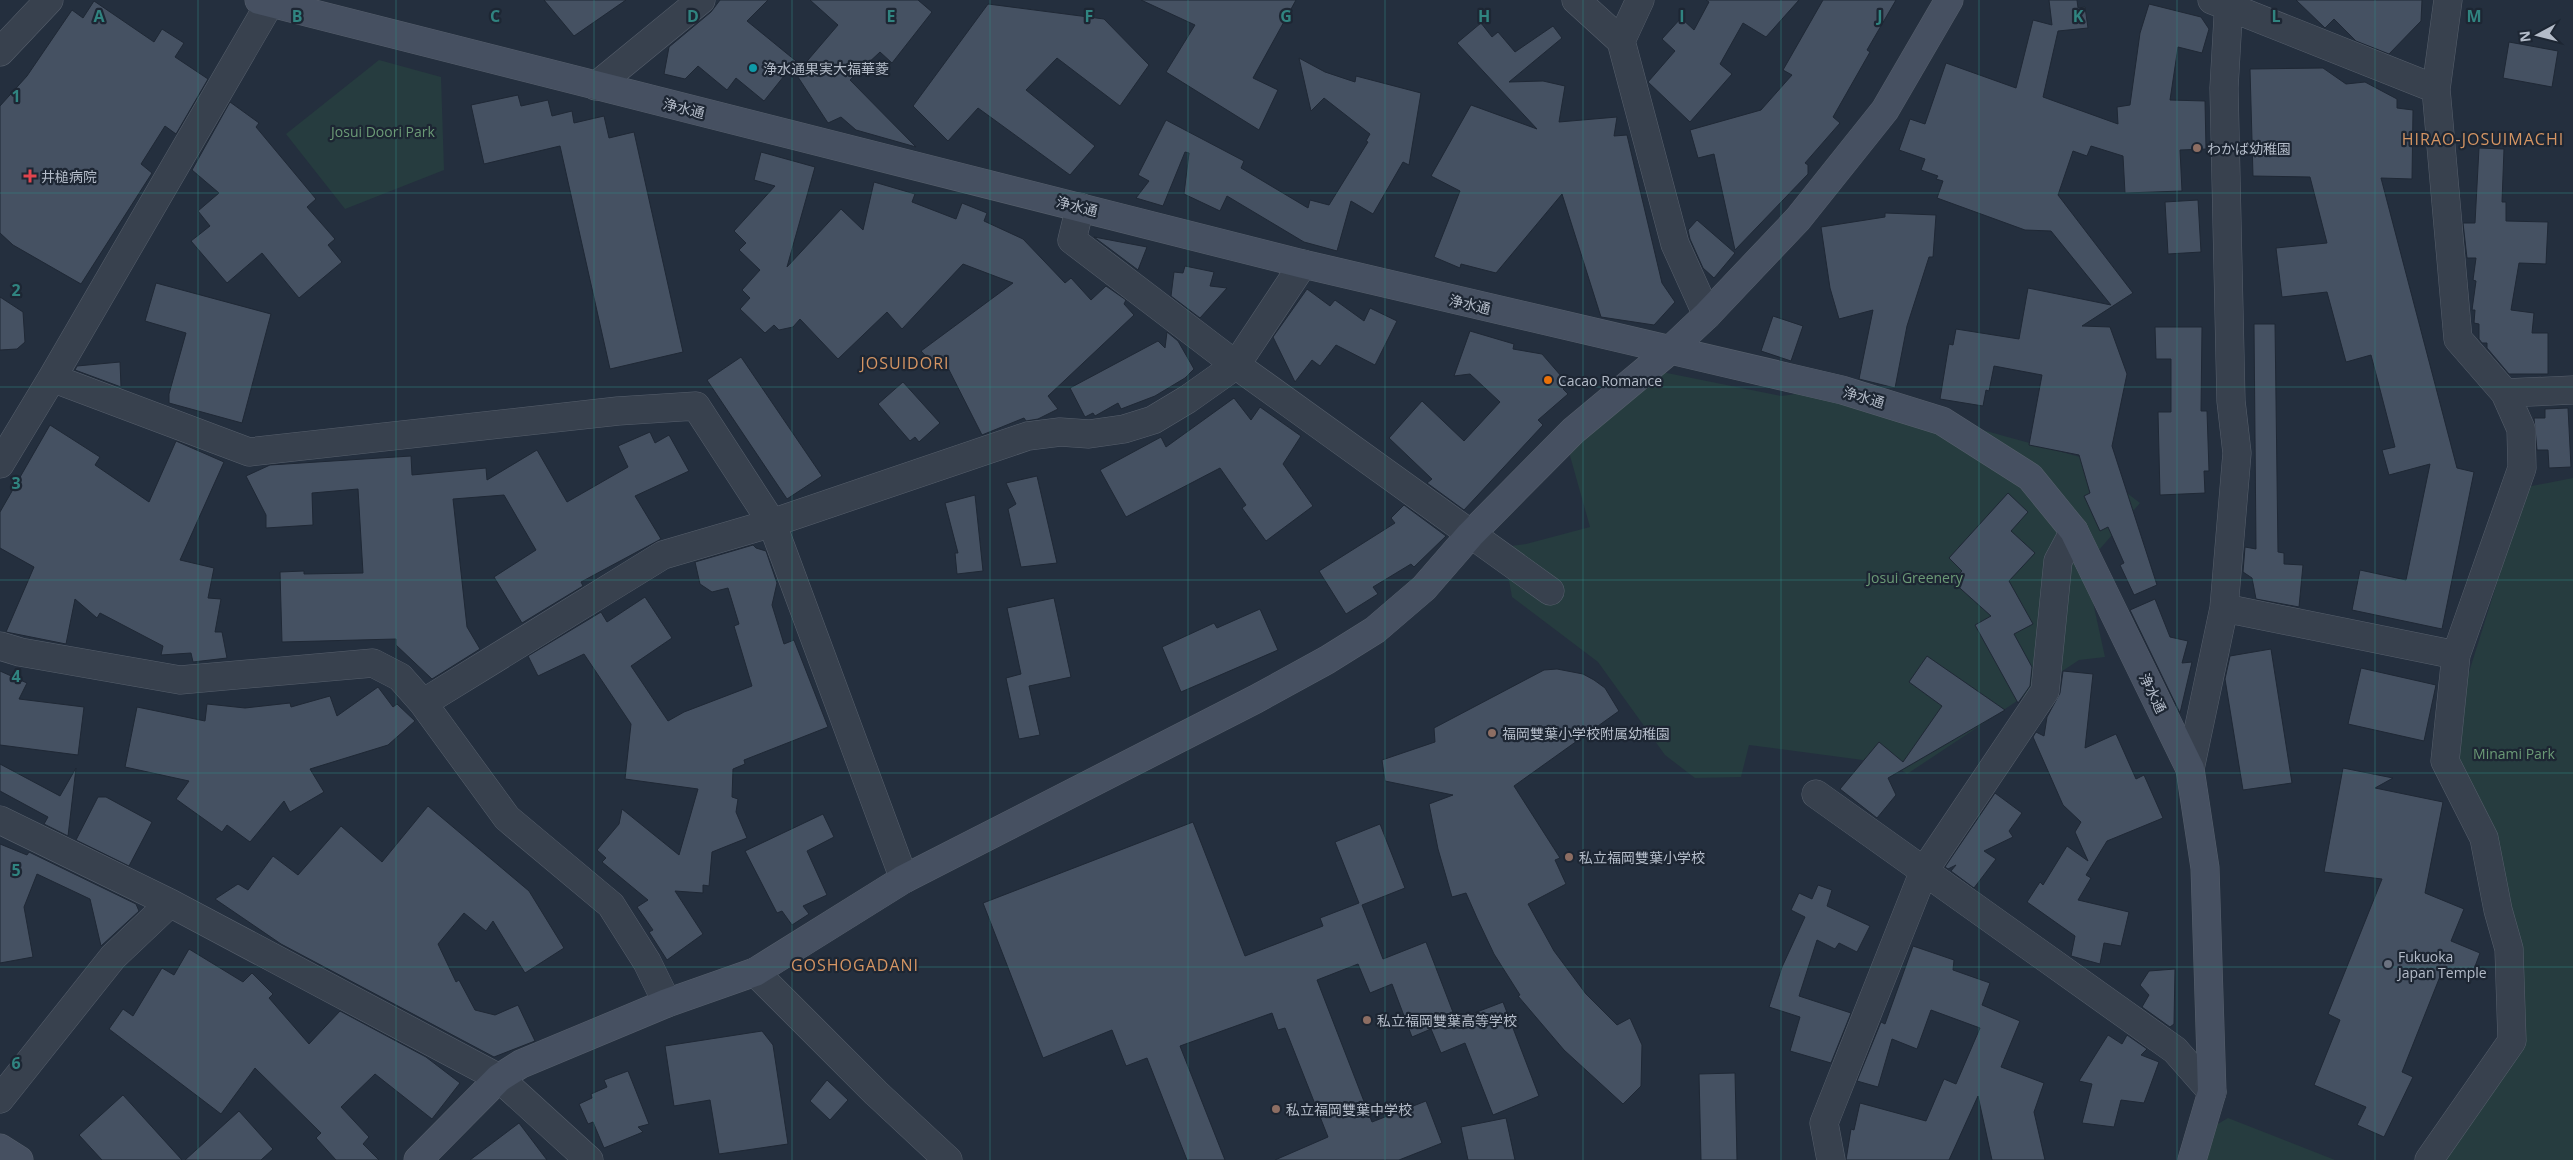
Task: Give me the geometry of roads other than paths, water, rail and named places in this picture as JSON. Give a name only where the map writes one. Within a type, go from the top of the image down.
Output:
[{"type":"street","points":[[0,52],[49,0]]},
{"type":"street","points":[[596,86],[701,0]]},
{"type":"street","points":[[1576,0],[1620,41],[1675,244],[1707,315]]},
{"type":"street","points":[[1620,41],[1640,0]]},
{"type":"street","points":[[418,1160],[499,1078],[521,1064],[667,1003],[755,972],[904,879],[1256,699],[1327,660],[1375,630],[1417,594],[1470,536],[1573,431],[1669,351],[1707,315],[1798,219],[1885,110],[1949,0]]},
{"type":"street","points":[[2429,1160],[2512,1041],[2509,948],[2498,910],[2484,838],[2445,761],[2456,655],[2522,468],[2521,429],[2505,393],[2458,339],[2436,89],[2448,0]]},
{"type":"street","points":[[0,464],[52,378],[264,1]]},
{"type":"street","name":"浄水通","points":[[264,1],[1303,264],[1842,390],[1942,420],[2030,477],[2074,531],[2190,769],[2205,868],[2212,1092],[2192,1160]]},
{"type":"street","points":[[2190,769],[2224,608],[2237,453],[2231,401],[2222,2],[2436,89]]},
{"type":"street","points":[[1080,207],[1072,240],[1236,365],[1470,536],[1550,591]]},
{"type":"street","points":[[423,704],[663,556],[772,523],[1028,436],[1060,432],[1089,434],[1124,429],[1153,420],[1236,365],[1303,264]]},
{"type":"street","points":[[52,378],[249,452],[608,412],[696,406],[772,523],[904,879]]},
{"type":"street","points":[[2505,393],[2573,390]]},
{"type":"street","points":[[1831,1160],[1824,1122],[1924,870],[2045,691],[2058,560],[2074,531]]},
{"type":"street","points":[[2224,608],[2456,655]]},
{"type":"street","points":[[0,646],[20,652],[180,680],[373,663],[400,677],[423,704],[506,818],[611,905],[647,962],[667,1003]]},
{"type":"street","points":[[1816,794],[2175,1050],[2212,1092]]},
{"type":"street","points":[[0,820],[170,903],[499,1078],[589,1160]]},
{"type":"street","points":[[0,1099],[113,957],[170,903]]},
{"type":"street","points":[[755,972],[876,1093],[948,1160]]},
{"type":"street","points":[[0,1148],[19,1160]]},
{"type":"place","name":"浄水通果実大福華菱","points":[[753,68]]},
{"type":"place","name":"わかば幼稚園","points":[[2197,148]]},
{"type":"place","name":"井槌病院","points":[[30,176]]},
{"type":"place","name":"Cacao Romance","points":[[1548,380]]},
{"type":"place","name":"福岡雙葉小学校附属幼稚園","points":[[1492,733]]},
{"type":"place","name":"私立福岡雙葉小学校","points":[[1569,857]]},
{"type":"place","name":"Fukuoka Japan Temple","points":[[2388,964]]},
{"type":"place","name":"私立福岡雙葉高等学校","points":[[1367,1020]]},
{"type":"place","name":"私立福岡雙葉中学校","points":[[1276,1109]]},
{"type":"district","name":"HIRAO-JOSUIMACHI","points":[[2483,139]]},
{"type":"district","name":"JOSUIDORI","points":[[905,363]]},
{"type":"district","name":"GOSHOGADANI","points":[[855,965]]},
{"type":"park label","name":"Josui Doori Park","points":[[383,131]]},
{"type":"park label","name":"Josui Greenery","points":[[1915,577]]},
{"type":"park label","name":"Minami Park","points":[[2514,753]]}]
